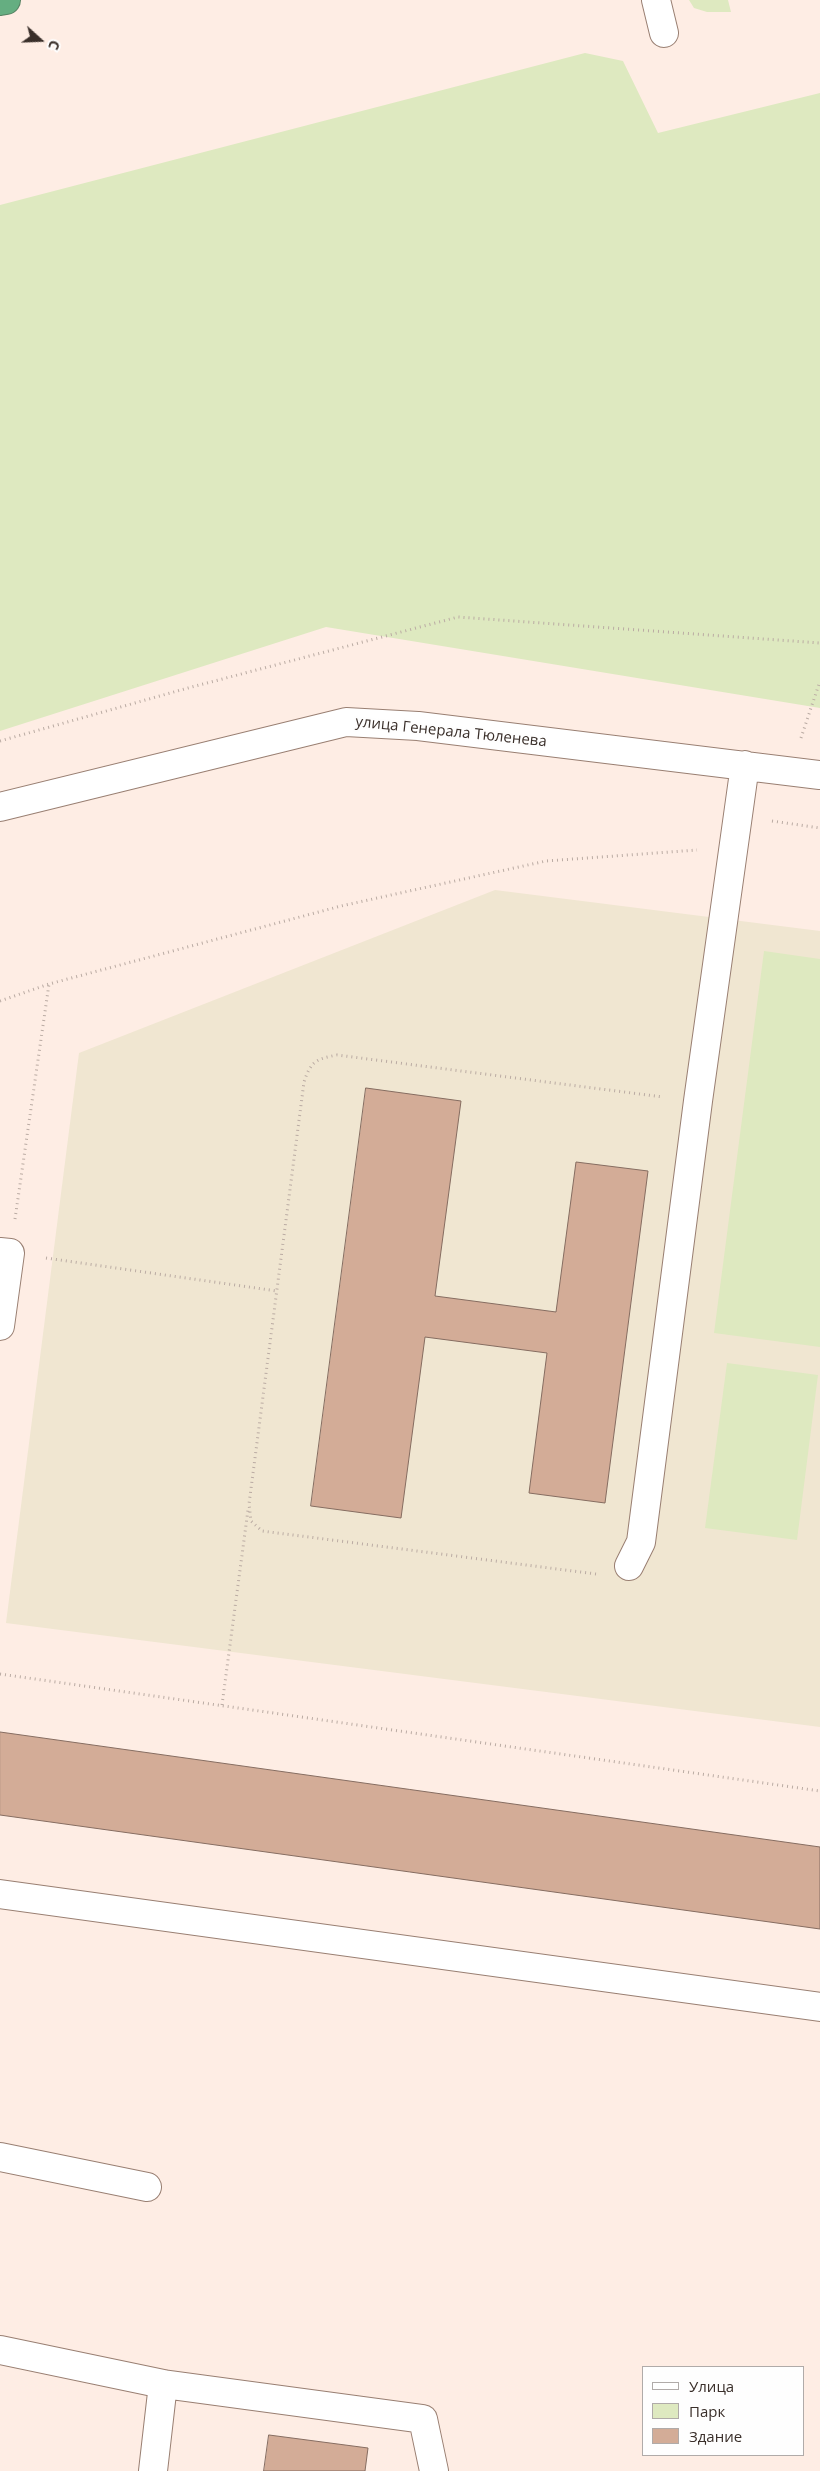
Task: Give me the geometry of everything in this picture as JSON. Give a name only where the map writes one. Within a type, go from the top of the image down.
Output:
[{"type":"highway","points":[[0,2],[6,0]]},
{"type":"street","points":[[656,0],[664,33]]},
{"type":"street","name":"улица Генерала Тюленева","points":[[0,807],[346,722],[418,726],[820,775]]},
{"type":"street","points":[[629,1566],[641,1542],[698,1102],[745,765]]},
{"type":"street","points":[[0,1326],[5,1253]]},
{"type":"street","points":[[0,1894],[820,2006]]},
{"type":"street","points":[[0,2157],[147,2187]]},
{"type":"street","points":[[0,2350],[163,2384],[423,2419],[434,2471]]},
{"type":"street","points":[[153,2471],[163,2384]]},
{"type":"path","points":[[0,741],[188,688],[458,617],[820,643]]},
{"type":"path","points":[[0,1001],[49,984],[341,906],[546,861],[734,847],[762,850],[820,682]]},
{"type":"path","points":[[772,820],[820,828]]},
{"type":"path","points":[[49,984],[5,1253],[277,1291]]},
{"type":"path","points":[[222,1705],[304,1082],[309,1068],[319,1058],[337,1055],[698,1102]]},
{"type":"path","points":[[249,1504],[251,1521],[262,1532],[610,1576],[629,1566]]},
{"type":"path","points":[[0,1674],[820,1791]]},
{"type":"shaded area","points":[[495,890],[820,931],[820,1727],[6,1623],[79,1053]]},
{"type":"green space","points":[[689,0],[728,0],[731,12],[707,12],[694,8]]},
{"type":"green space","points":[[585,53],[623,61],[658,133],[820,93],[820,708],[326,627],[0,731],[0,205]]},
{"type":"green space","points":[[764,951],[820,959],[820,1347],[714,1333]]},
{"type":"green space","points":[[727,1363],[818,1375],[797,1540],[705,1528]]},
{"type":"building","points":[[366,1088],[461,1101],[435,1296],[556,1312],[576,1162],[648,1171],[605,1503],[529,1493],[547,1353],[425,1337],[401,1518],[311,1506]]},
{"type":"building","points":[[0,1732],[820,1847],[820,1929],[0,1815]]},
{"type":"building","points":[[269,2435],[368,2448],[365,2471],[264,2471]]}]
